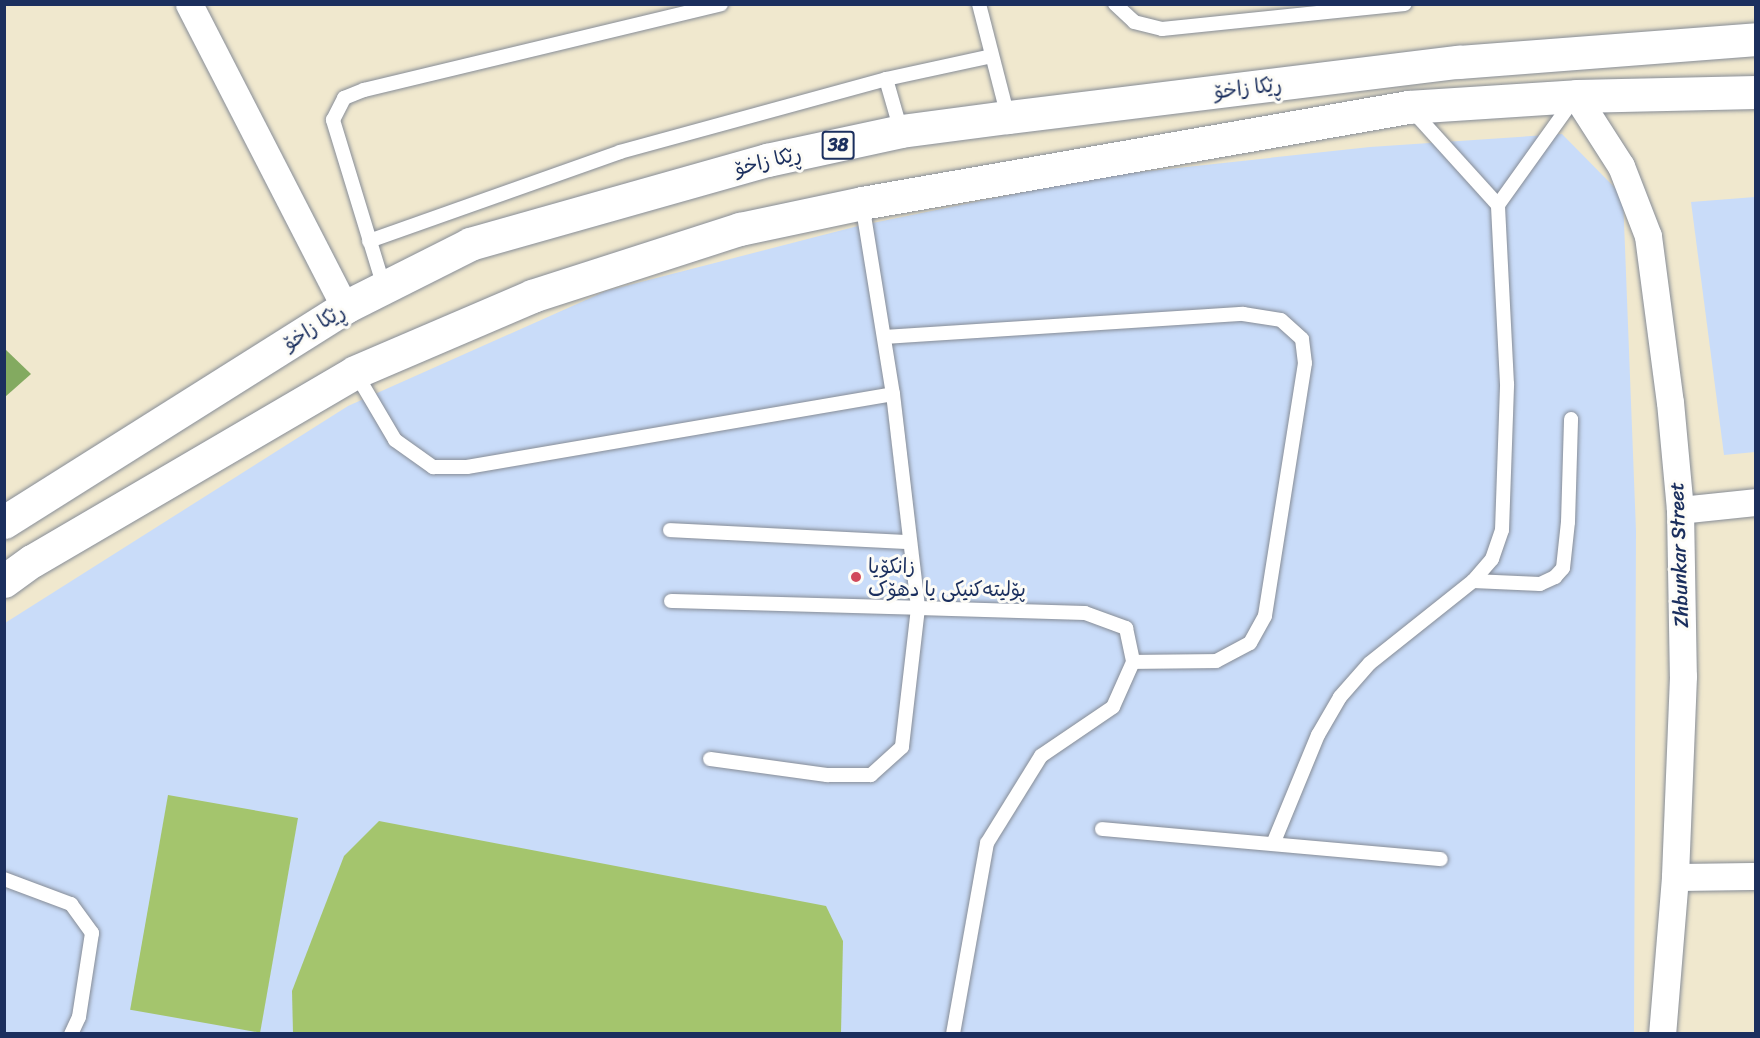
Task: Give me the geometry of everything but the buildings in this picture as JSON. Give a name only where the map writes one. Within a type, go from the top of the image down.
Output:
[{"type":"highway","name":"ڕێکا زاخۆ","points":[[4,522],[345,307],[470,244],[767,160],[901,131],[1008,117],[1460,62],[1755,39]]},
{"type":"highway","points":[[4,580],[32,561],[355,372],[532,296],[740,229],[862,203],[1408,107],[1576,96],[1755,92]]},
{"type":"street","points":[[189,4],[345,307]]},
{"type":"street","name":"Zhbunkar Street","points":[[1576,96],[1621,166],[1648,236],[1662,329],[1680,510],[1683,676],[1675,877],[1662,1034]]},
{"type":"street","points":[[1680,510],[1755,502]]},
{"type":"street","points":[[1675,877],[1755,876]]},
{"type":"lane","points":[[384,287],[333,120],[344,98],[364,90],[721,4]]},
{"type":"lane","points":[[979,4],[1008,117]]},
{"type":"lane","points":[[1115,4],[1134,22],[1162,29],[1406,4]]},
{"type":"lane","points":[[369,241],[620,152],[886,79],[992,56]]},
{"type":"lane","points":[[886,79],[901,131]]},
{"type":"lane","points":[[1498,205],[1576,96]]},
{"type":"lane","points":[[1273,844],[1318,735],[1340,697],[1370,663],[1473,581],[1492,559],[1503,530],[1507,384],[1505,294],[1498,205],[1408,107]]},
{"type":"lane","points":[[710,759],[827,775],[871,775],[902,747],[918,608],[893,394],[862,203]]},
{"type":"lane","points":[[884,337],[1243,314],[1281,320],[1302,339],[1305,363],[1265,616],[1250,643],[1216,661],[1133,662]]},
{"type":"lane","points":[[355,372],[395,440],[433,467],[466,467],[893,394]]},
{"type":"lane","points":[[1473,581],[1522,585],[1540,584],[1556,577],[1563,568],[1569,522],[1571,419]]},
{"type":"lane","points":[[670,530],[909,542]]},
{"type":"lane","points":[[671,601],[1085,613],[1126,628],[1133,662],[1113,706],[1041,756],[987,843],[953,1034]]},
{"type":"lane","points":[[1102,829],[1441,859]]},
{"type":"lane","points":[[4,879],[71,904],[92,933],[79,1017],[71,1034]]},
{"type":"shaded area","name":"زانکۆیا پۆلیتەکنیکی یا دهۆک","points":[[1562,134],[1623,196],[1636,531],[1634,1033],[5,1034],[5,623],[348,406],[606,291],[858,226],[1103,176],[1370,147]]},
{"type":"shaded area","points":[[1755,197],[1755,452],[1724,455],[1691,202]]},
{"type":"green space","points":[[5,349],[31,374],[5,397]]},
{"type":"green space","points":[[168,795],[298,818],[260,1033],[130,1010]]},
{"type":"green space","points":[[379,821],[826,906],[843,941],[841,1033],[293,1033],[292,991],[344,856]]},
{"type":"place","name":"زانکۆیا پۆلیتەکنیکی یا دهۆک","points":[[856,577]]}]
